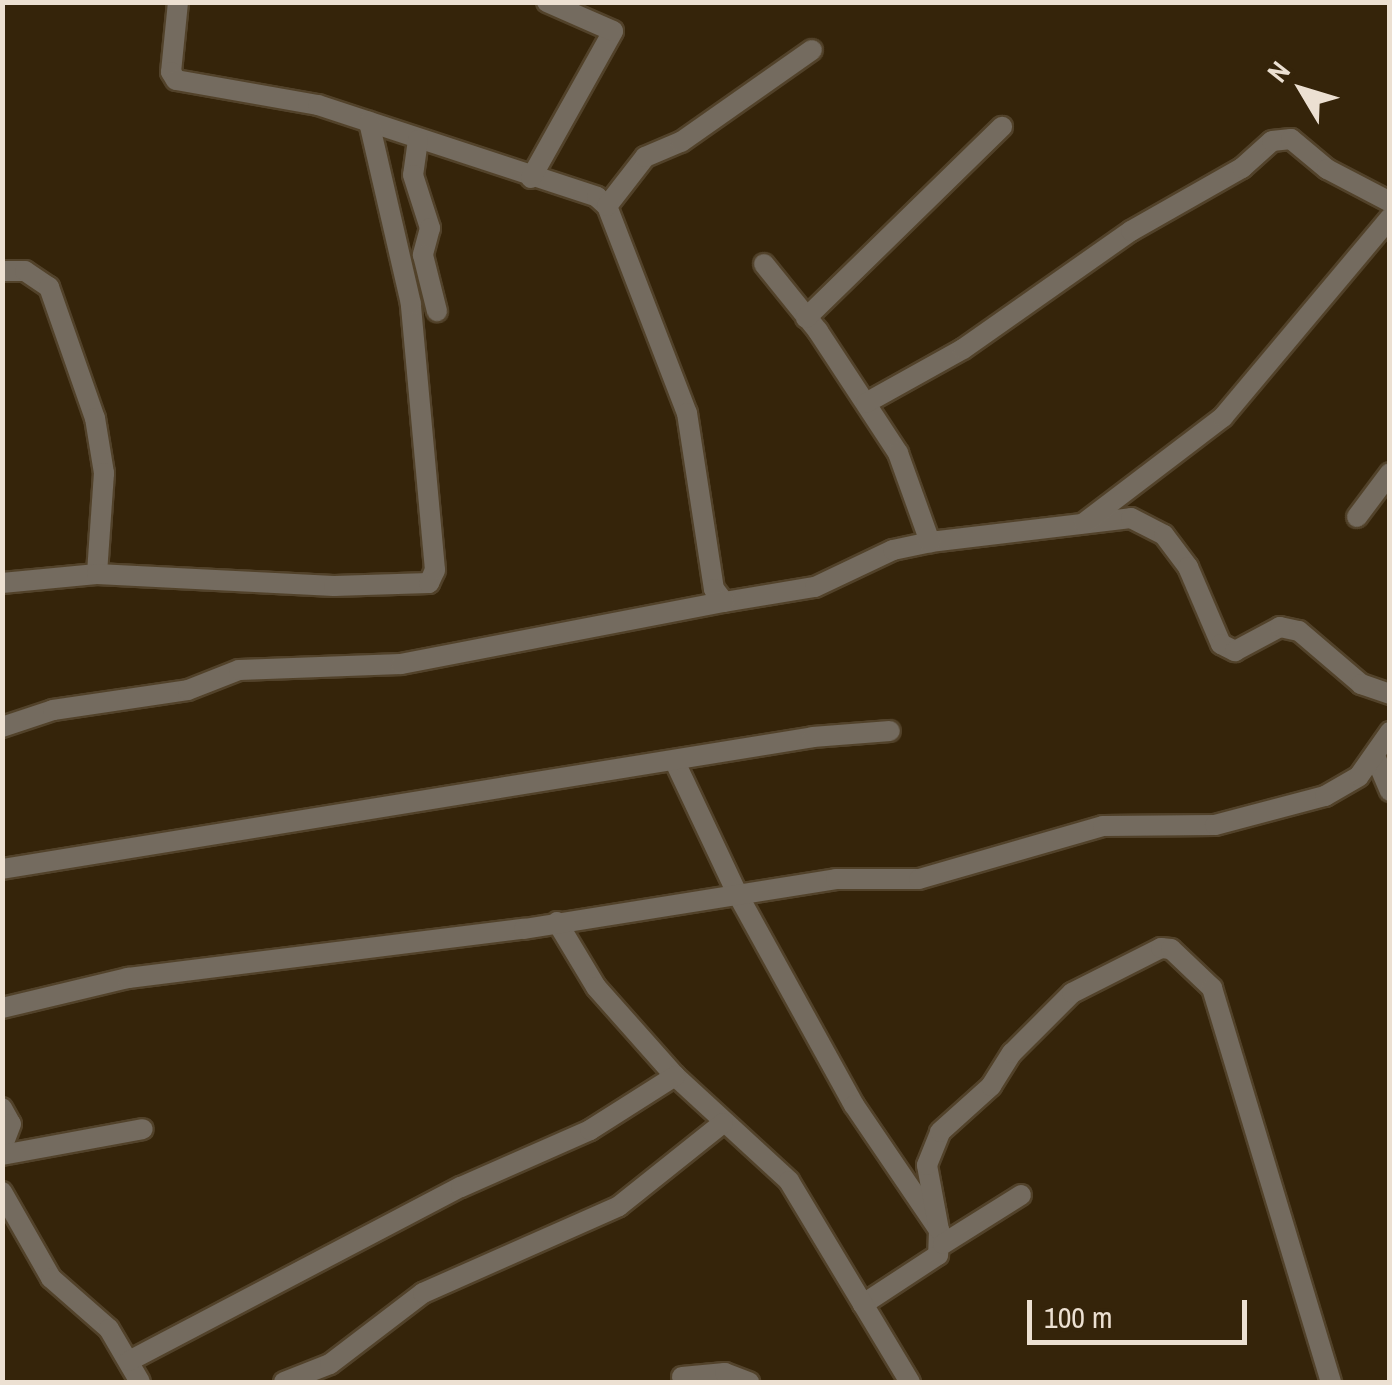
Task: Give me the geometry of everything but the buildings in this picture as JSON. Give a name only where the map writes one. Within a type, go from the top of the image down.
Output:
[{"type":"street","points":[[178,2],[173,78],[369,122],[607,206],[687,413],[714,589],[724,602]]},
{"type":"street","points":[[531,178],[613,31],[547,2]]},
{"type":"street","points":[[607,206],[645,157],[680,142],[812,50]]},
{"type":"street","points":[[2,583],[98,574],[334,586],[428,583],[436,570],[411,304],[369,122]]},
{"type":"street","points":[[806,318],[1002,127]]},
{"type":"street","points":[[866,403],[963,349],[1130,231],[1242,168],[1272,141],[1291,139],[1326,169],[1390,202]]},
{"type":"street","points":[[418,140],[413,174],[430,228],[423,255],[437,310]]},
{"type":"street","points":[[1082,524],[1223,418],[1390,218]]},
{"type":"street","points":[[764,264],[866,403],[909,476],[930,542]]},
{"type":"street","points":[[2,272],[25,271],[48,287],[90,401],[104,473],[98,574]]},
{"type":"street","points":[[1357,517],[1390,473]]},
{"type":"street","points":[[2,727],[53,710],[188,690],[239,670],[401,664],[815,587],[893,550],[930,542],[1131,518],[1164,535],[1188,566],[1221,644],[1235,652],[1280,627],[1299,631],[1360,684],[1390,694]]},
{"type":"street","points":[[2,869],[813,737],[890,732]]},
{"type":"street","points":[[2,1008],[128,978],[557,922],[836,879],[919,879],[1103,826],[1215,825],[1325,796],[1359,776],[1390,732]]},
{"type":"street","points":[[1375,756],[1390,791]]},
{"type":"street","points":[[674,762],[738,895],[822,1037],[854,1105],[941,1237]]},
{"type":"street","points":[[557,922],[596,987],[674,1076],[723,1123],[759,1147],[789,1181],[862,1304],[901,1380]]},
{"type":"street","points":[[941,1237],[928,1165],[940,1132],[991,1086],[1012,1052],[1072,993],[1161,948],[1171,949],[1212,988],[1331,1382]]},
{"type":"street","points":[[129,1361],[461,1187],[590,1130],[674,1076]]},
{"type":"street","points":[[2,1108],[12,1124],[2,1151],[143,1129]]},
{"type":"street","points":[[284,1382],[330,1364],[423,1292],[620,1206],[723,1123]]},
{"type":"street","points":[[2,1192],[50,1278],[109,1329],[140,1382]]},
{"type":"street","points":[[862,1304],[919,1270],[941,1237],[1020,1196]]},
{"type":"street","points":[[330,1364],[343,1382]]},
{"type":"street","points":[[682,1378],[726,1373],[749,1382]]}]
